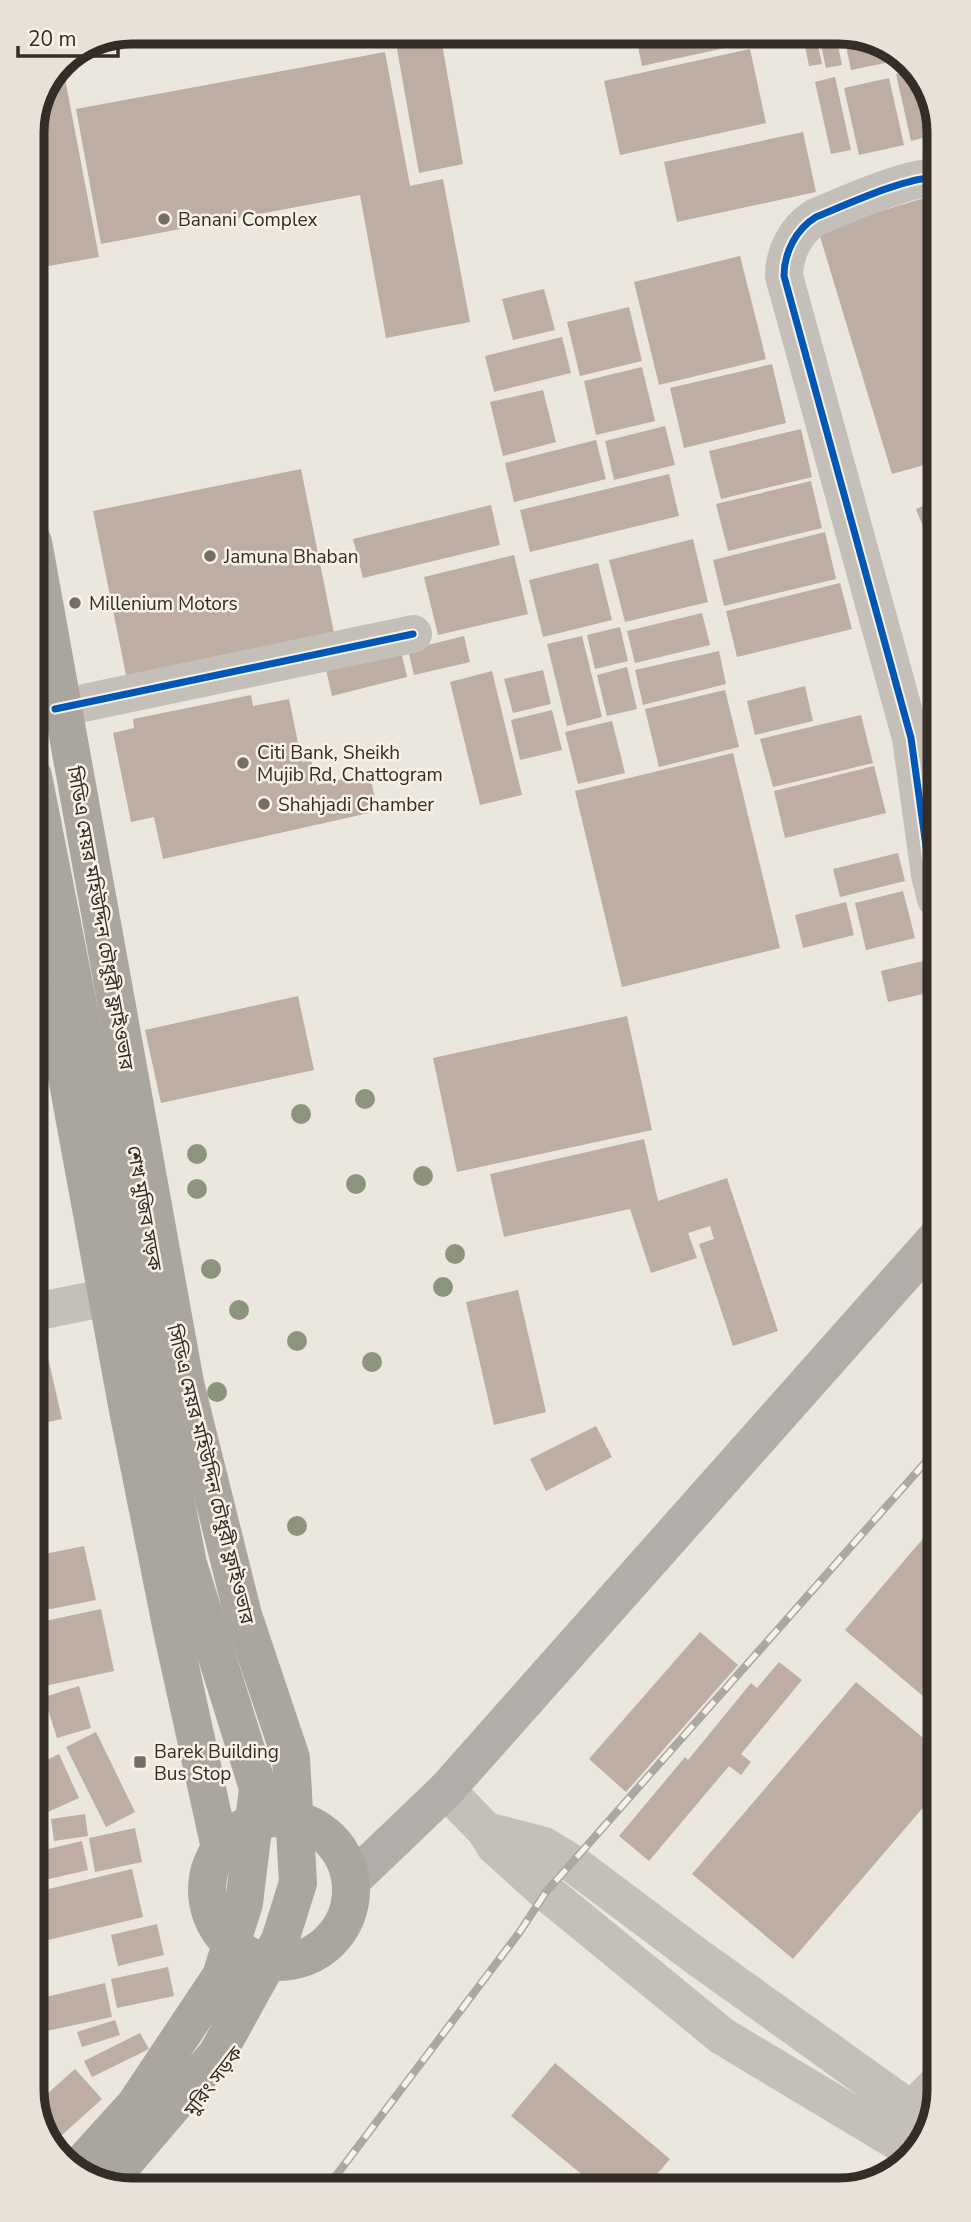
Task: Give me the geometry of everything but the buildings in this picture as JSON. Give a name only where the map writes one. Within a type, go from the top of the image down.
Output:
[{"type":"highway","name":"সিডিএ মেয়র মহিউদ্দিন চৌধুরী ফ্লাইওভার","points":[[44,603],[185,1383],[243,1615],[291,1758],[298,1883],[280,1940],[217,2054],[113,2176]]},
{"type":"highway","name":"শেখ মুজিব সড়ক","points":[[44,648],[179,1401],[226,1621],[297,1820]]},
{"type":"highway","points":[[44,832],[188,1564],[258,1788],[244,1903],[221,1976],[135,2105],[83,2163]]},
{"type":"highway","points":[[44,951],[162,1578],[220,1848]]},
{"type":"highway","points":[[275,1818],[297,1820],[317,1828],[334,1842],[346,1860],[352,1880],[351,1902],[345,1922],[332,1941],[315,1954],[294,1962],[273,1963],[252,1957],[233,1947],[219,1930],[209,1911],[206,1889],[210,1868],[220,1848],[235,1833],[254,1822],[275,1818]]},
{"type":"highway","name":"মুরিং সড়ক","points":[[132,2178],[242,2045],[270,1998],[284,1962]]},
{"type":"main road","points":[[352,1880],[446,1790],[927,1248]]},
{"type":"street","points":[[927,177],[816,217],[806,223],[784,263],[784,276],[911,738],[927,853]]},
{"type":"street","points":[[55,709],[413,634]]},
{"type":"street","points":[[44,1309],[108,1297]]},
{"type":"street","points":[[446,1790],[486,1831],[495,1846],[546,1892],[722,2036],[906,2146]]},
{"type":"street","points":[[486,1831],[544,1846],[572,1863],[920,2117]]},
{"type":"railway","points":[[334,2178],[519,1933],[546,1892],[927,1460]]},
{"type":"cycle path","points":[[927,179],[893,187],[816,217],[792,242],[784,276],[911,738],[927,853]]},
{"type":"cycle path","points":[[55,709],[413,634]]},
{"type":"place","name":"Banani Complex","points":[[164,219]]},
{"type":"place","name":"Jamuna Bhaban","points":[[210,556]]},
{"type":"place","name":"Millenium Motors","points":[[75,603]]},
{"type":"place","name":"Citi Bank, Sheikh Mujib Rd, Chattogram","points":[[243,763]]},
{"type":"place","name":"Shahjadi Chamber","points":[[264,804]]},
{"type":"place","name":"Barek Building Bus Stop","points":[[140,1762]]}]
